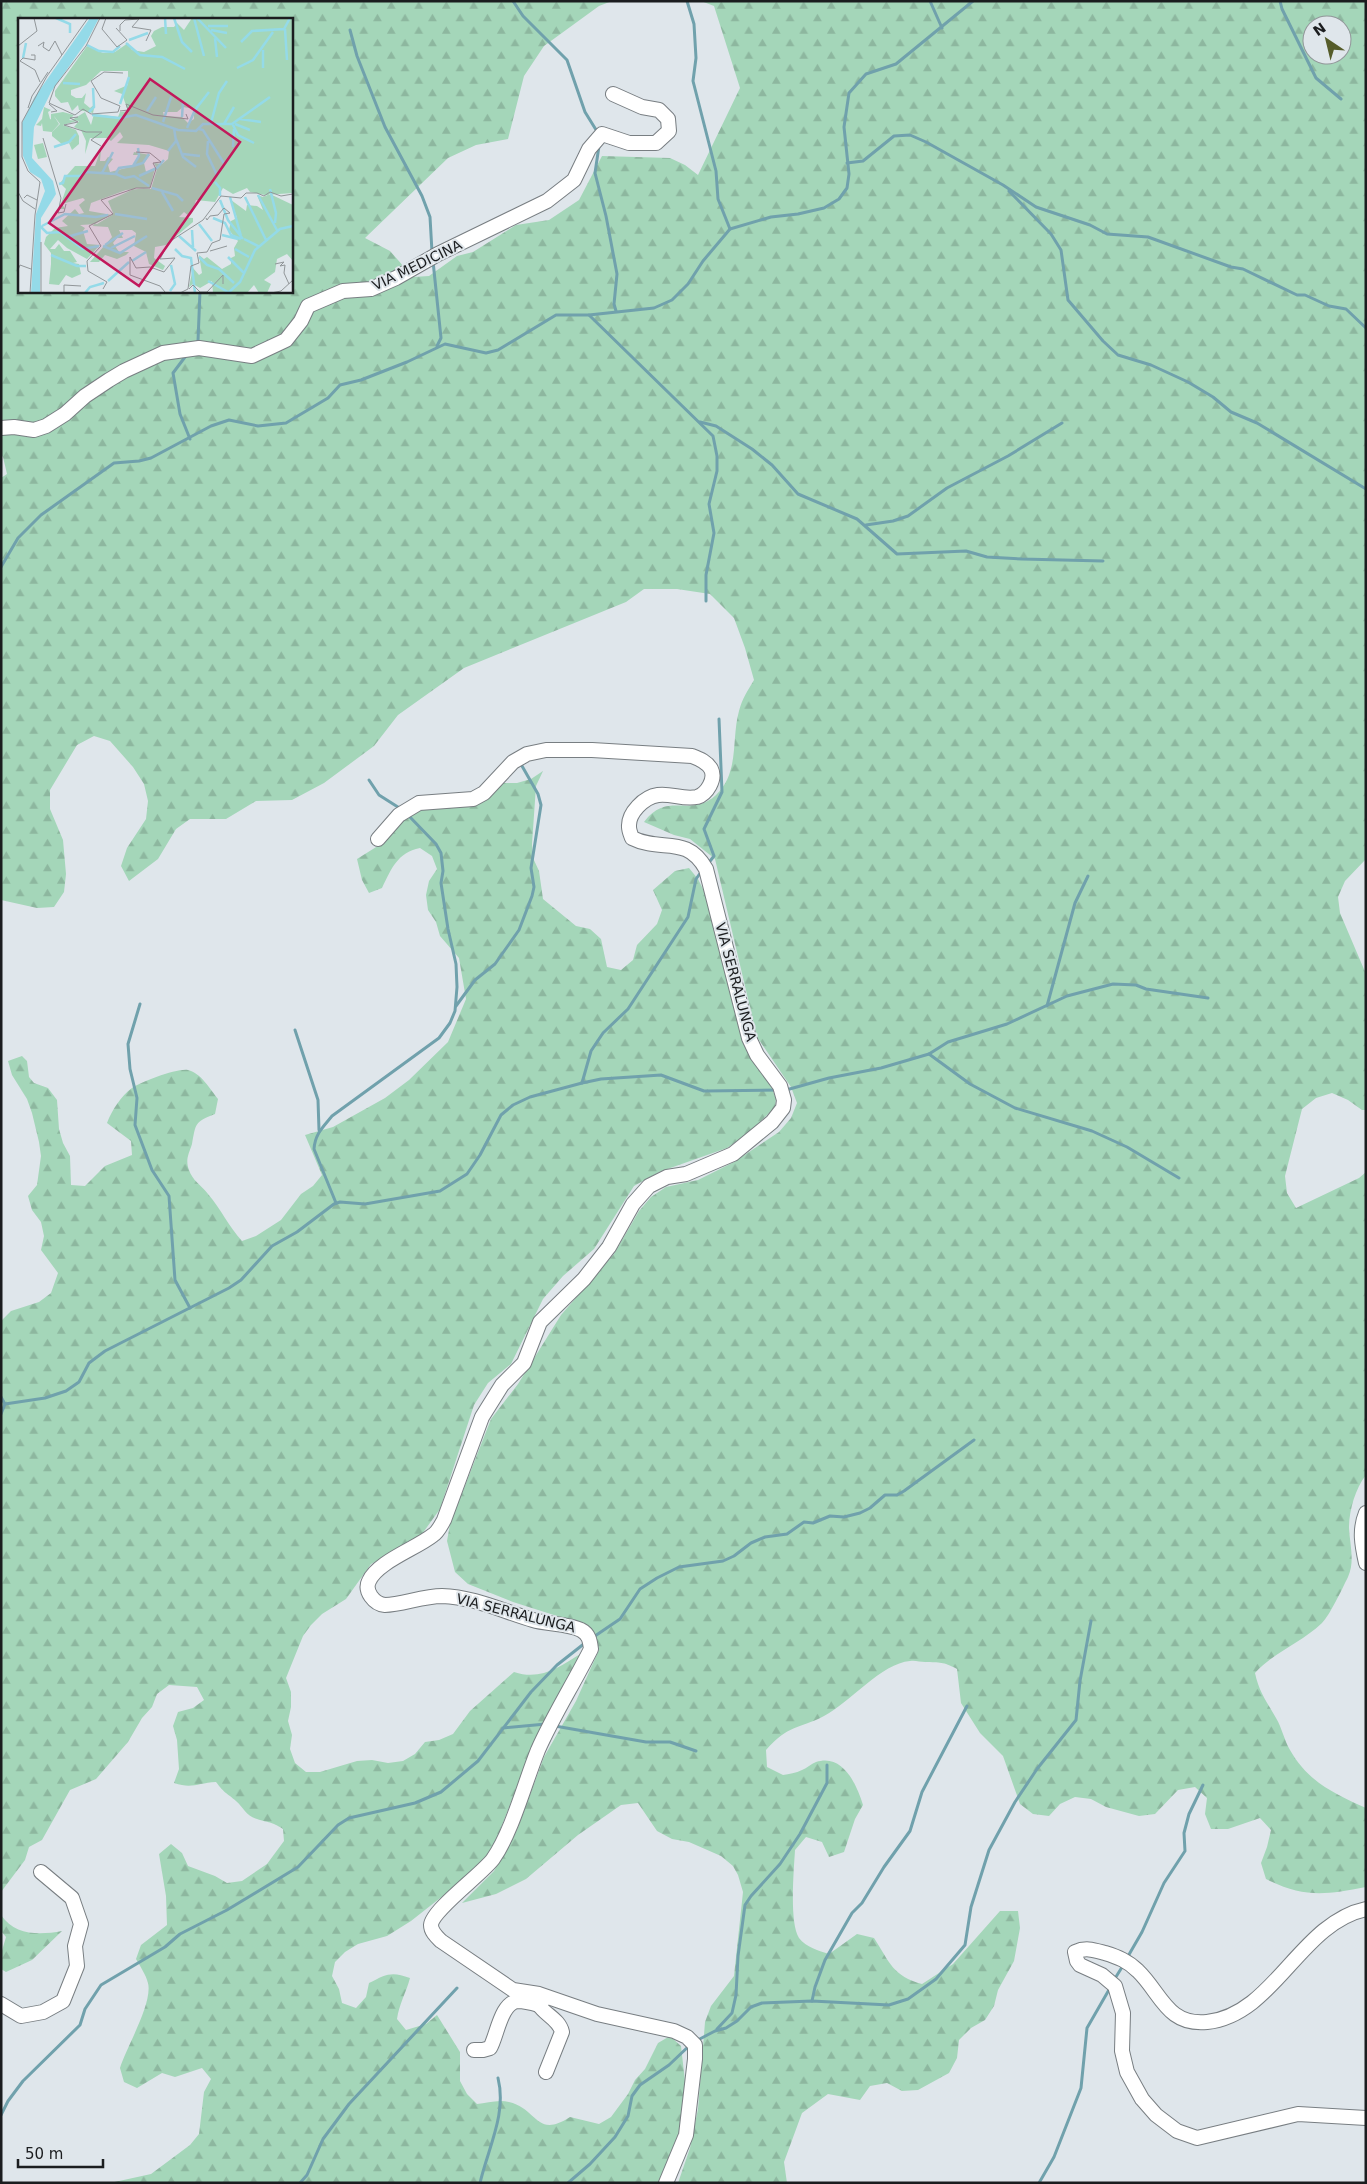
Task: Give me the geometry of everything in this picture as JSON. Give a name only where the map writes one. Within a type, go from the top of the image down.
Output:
[{"type":"street","name":"VIA MEDICINA","points":[[1,428],[14,427],[34,430],[46,426],[116,375],[163,353],[200,348],[252,356],[286,340],[301,321],[308,306],[343,291],[371,289],[547,201],[574,180],[589,149],[602,134],[629,143],[656,143],[670,131],[668,119],[659,110],[642,107],[614,94]]},
{"type":"street","name":"VIA SERRALUNGA","points":[[378,839],[399,815],[419,803],[473,799],[484,793],[513,762],[527,754],[546,750],[592,750],[692,756],[705,762],[712,770],[712,780],[708,788],[699,796],[686,798],[658,794],[646,799],[630,817],[628,828],[632,838],[644,844],[676,846],[690,850],[700,859],[706,870],[749,1038],[757,1055],[780,1086],[784,1100],[784,1108],[772,1122],[733,1154],[686,1174],[667,1177],[648,1186],[633,1204],[609,1247],[584,1279],[540,1322],[524,1363],[502,1385],[482,1417],[444,1520],[435,1534],[373,1574],[367,1583],[368,1593],[376,1602],[385,1605],[438,1596],[459,1597],[534,1620],[581,1630],[590,1638],[591,1649],[539,1749],[502,1844],[492,1860],[440,1911],[434,1918],[431,1926],[433,1933],[441,1941],[513,1990],[597,2014],[674,2031],[687,2037],[695,2045],[686,2135],[666,2183]]},
{"type":"street","points":[[1366,1513],[1361,1524],[1361,1544],[1366,1563]]},
{"type":"street","points":[[1,2004],[22,2016],[43,2012],[63,2001],[77,1966],[75,1946],[81,1924],[72,1898],[41,1872]]},
{"type":"street","points":[[1366,1909],[1344,1916],[1320,1933],[1255,1999],[1241,2009],[1208,2022],[1190,2021],[1170,2011],[1139,1971],[1120,1958],[1085,1948],[1076,1952],[1077,1961],[1109,1980],[1119,1994],[1124,2013],[1122,2051],[1124,2062],[1142,2099],[1156,2115],[1177,2131],[1197,2138],[1298,2114],[1366,2118]]},
{"type":"street","name":"VIA SERRALUNGA","points":[[474,2050],[490,2048],[498,2025],[508,2005],[517,2001],[543,2000]]},
{"type":"street","points":[[543,2000],[542,2010],[560,2026],[562,2032],[546,2072]]},
{"type":"green space","points":[[1,1],[612,1],[599,6],[544,46],[524,76],[508,139],[476,145],[448,158],[365,238],[390,251],[413,277],[429,276],[457,256],[473,252],[516,225],[549,220],[579,200],[602,156],[670,158],[685,165],[698,175],[740,88],[714,6],[701,1],[1366,1],[1366,859],[1345,881],[1338,897],[1340,913],[1366,974],[1366,1110],[1362,1110],[1348,1100],[1332,1093],[1316,1098],[1302,1109],[1285,1176],[1287,1193],[1296,1208],[1359,1178],[1366,1172],[1366,1475],[1353,1500],[1350,1515],[1349,1528],[1352,1559],[1350,1571],[1332,1608],[1322,1623],[1314,1630],[1271,1659],[1255,1673],[1261,1691],[1278,1722],[1288,1746],[1305,1771],[1323,1786],[1366,1808],[1366,1887],[1338,1892],[1315,1893],[1292,1889],[1266,1879],[1261,1863],[1271,1830],[1260,1818],[1228,1829],[1211,1829],[1205,1814],[1207,1798],[1195,1787],[1178,1790],[1155,1814],[1139,1816],[1106,1807],[1091,1799],[1075,1797],[1060,1804],[1049,1816],[1033,1814],[1020,1804],[1003,1756],[980,1733],[961,1703],[957,1669],[938,1663],[912,1661],[899,1663],[877,1676],[834,1710],[787,1732],[766,1750],[767,1767],[783,1775],[800,1771],[816,1762],[826,1760],[834,1762],[841,1766],[853,1780],[863,1805],[855,1819],[844,1852],[829,1857],[822,1842],[806,1837],[795,1850],[793,1909],[796,1931],[799,1938],[805,1944],[829,1954],[857,1934],[874,1938],[898,1973],[922,1984],[953,1964],[1000,1911],[1018,1911],[1020,1928],[1014,1961],[998,1990],[994,2006],[985,2020],[971,2028],[959,2040],[957,2058],[949,2073],[918,2090],[902,2091],[887,2083],[870,2086],[860,2100],[828,2094],[802,2113],[784,2162],[787,2183],[678,2183],[690,2148],[698,2109],[705,2022],[711,2006],[734,1976],[743,1892],[738,1875],[733,1866],[721,1856],[689,1842],[672,1839],[657,1831],[638,1803],[621,1805],[578,1835],[526,1879],[496,1894],[462,1903],[494,1871],[517,1830],[544,1757],[576,1701],[599,1650],[595,1634],[582,1624],[513,1602],[468,1584],[455,1572],[447,1541],[450,1524],[491,1419],[518,1384],[561,1315],[614,1254],[639,1211],[651,1197],[666,1187],[698,1180],[734,1162],[779,1132],[791,1118],[797,1103],[791,1087],[757,1037],[715,859],[690,839],[674,835],[644,822],[653,813],[662,808],[697,805],[706,802],[724,786],[729,776],[734,755],[739,711],[743,699],[754,680],[734,618],[710,594],[677,589],[644,589],[626,602],[464,668],[398,715],[374,746],[324,783],[292,800],[256,801],[226,819],[190,819],[176,829],[158,859],[129,881],[121,866],[127,848],[146,819],[148,801],[144,784],[133,767],[110,741],[94,736],[77,745],[50,790],[50,809],[63,840],[66,874],[64,892],[54,907],[37,908],[1,900],[1,478],[7,474],[1,455]]},
{"type":"green space","points":[[543,771],[536,786],[532,844],[533,858],[539,871],[543,899],[576,926],[590,929],[601,939],[607,967],[621,970],[633,960],[637,945],[657,924],[662,910],[653,890],[675,871],[689,868],[698,879],[704,891],[745,1044],[771,1086],[776,1099],[775,1107],[751,1131],[727,1148],[659,1172],[634,1186],[594,1249],[563,1276],[543,1299],[511,1364],[488,1383],[474,1405],[440,1509],[422,1534],[398,1550],[371,1564],[346,1599],[322,1614],[303,1636],[286,1678],[291,1692],[291,1707],[288,1721],[292,1735],[290,1749],[295,1763],[306,1772],[320,1772],[357,1761],[372,1760],[388,1763],[403,1761],[415,1754],[425,1742],[439,1740],[453,1734],[470,1711],[514,1672],[533,1675],[541,1674],[557,1668],[582,1653],[536,1738],[492,1851],[463,1880],[411,1921],[387,1936],[358,1944],[345,1952],[335,1962],[332,1976],[339,1989],[342,2003],[356,2008],[366,1997],[369,1983],[389,1974],[410,1978],[397,2019],[406,2030],[426,2024],[437,2015],[460,2052],[460,2081],[467,2094],[477,2104],[509,2102],[526,2110],[543,2124],[559,2123],[570,2117],[599,2124],[611,2117],[628,2094],[635,2080],[645,2069],[658,2043],[670,2036],[681,2046],[686,2090],[679,2132],[659,2183],[110,2183],[151,2174],[190,2145],[199,2134],[204,2092],[211,2079],[202,2068],[175,2077],[162,2073],[137,2088],[124,2082],[120,2068],[147,2002],[148,1983],[136,1959],[141,1945],[167,1925],[166,1896],[159,1854],[171,1844],[182,1853],[188,1866],[215,1876],[227,1883],[242,1881],[267,1864],[284,1841],[283,1829],[273,1823],[250,1816],[216,1782],[190,1786],[174,1783],[179,1769],[177,1740],[173,1726],[178,1712],[193,1708],[204,1700],[197,1687],[169,1685],[157,1694],[152,1707],[142,1718],[128,1742],[96,1779],[70,1790],[42,1840],[29,1847],[25,1860],[1,1892],[1,1321],[11,1311],[39,1302],[51,1293],[58,1273],[41,1250],[44,1236],[41,1222],[32,1210],[28,1196],[37,1185],[41,1156],[39,1142],[27,1099],[12,1075],[8,1061],[22,1056],[27,1061],[29,1077],[34,1083],[48,1088],[57,1100],[59,1129],[63,1143],[70,1156],[71,1185],[85,1186],[105,1166],[132,1155],[131,1141],[107,1123],[114,1108],[124,1095],[137,1085],[168,1073],[188,1070],[197,1074],[218,1099],[215,1114],[203,1119],[195,1128],[187,1160],[189,1170],[192,1177],[206,1191],[242,1241],[256,1236],[281,1220],[301,1194],[313,1186],[322,1175],[305,1135],[333,1127],[385,1098],[409,1080],[448,1042],[466,999],[459,958],[440,936],[436,922],[428,910],[426,895],[429,881],[437,869],[432,856],[420,848],[412,850],[396,862],[382,888],[369,893],[362,880],[357,859],[381,844],[393,828],[418,810],[477,805],[503,783],[517,783],[531,779]]},
{"type":"green space","points":[[1,1915],[13,1927],[28,1932],[62,1931],[32,1960],[6,1972],[1,1969],[1,1954],[6,1937],[1,1931]]},
{"type":"waterway","points":[[513,1],[523,16],[567,60],[585,112],[598,133]]},
{"type":"waterway","points":[[687,1],[694,24],[696,58],[693,81],[716,171],[718,199],[730,229]]},
{"type":"waterway","points":[[930,1],[942,28]]},
{"type":"waterway","points":[[1,567],[18,538],[41,515],[114,463],[151,458],[211,426],[229,420],[258,426],[286,423],[328,398],[340,385],[361,380],[407,362],[445,344],[486,353],[498,350],[556,315],[589,315],[654,308],[672,300],[688,284],[703,261],[730,229],[771,217],[798,214],[824,208],[839,199],[847,188],[849,174],[844,127],[849,93],[866,74],[896,64],[973,1]]},
{"type":"waterway","points":[[1280,1],[1282,9],[1316,78],[1341,99]]},
{"type":"waterway","points":[[350,30],[357,56],[385,127],[422,196],[430,217],[432,252]]},
{"type":"waterway","points":[[847,163],[863,161],[894,136],[910,135],[1003,185],[1036,207],[1090,225],[1107,234],[1148,237],[1231,267],[1243,269],[1297,295],[1305,295],[1329,306],[1346,309],[1366,328]]},
{"type":"waterway","points":[[599,146],[595,173],[606,216],[617,274],[614,304],[616,311]]},
{"type":"waterway","points":[[1009,191],[1051,234],[1061,250],[1068,300],[1103,341],[1118,355],[1151,365],[1188,382],[1213,397],[1231,412],[1257,423],[1366,489]]},
{"type":"waterway","points":[[433,261],[441,338],[437,346]]},
{"type":"waterway","points":[[195,345],[198,341],[200,292]]},
{"type":"waterway","points":[[589,315],[713,436],[717,456],[717,471],[709,504],[714,533],[706,575],[706,601]]},
{"type":"waterway","points":[[188,353],[173,373],[180,414],[190,439]]},
{"type":"waterway","points":[[700,422],[716,426],[752,449],[772,465],[798,494],[857,519],[897,554],[966,551],[987,557],[1103,561]]},
{"type":"waterway","points":[[866,525],[893,521],[908,516],[947,488],[1008,456],[1062,423]]},
{"type":"waterway","points":[[707,865],[714,856],[704,829],[722,792],[719,719]]},
{"type":"waterway","points":[[456,1006],[475,980],[495,964],[519,930],[532,896],[534,887],[531,868],[541,805],[538,794],[522,766]]},
{"type":"waterway","points":[[369,780],[379,795],[401,809]]},
{"type":"waterway","points":[[336,1203],[314,1149],[320,1131],[332,1116],[439,1038],[450,1023],[455,1011],[456,964],[441,883],[443,871],[441,853],[436,844],[408,815]]},
{"type":"waterway","points":[[582,1083],[591,1051],[603,1033],[628,1009],[688,917],[696,879],[701,872]]},
{"type":"waterway","points":[[1047,1006],[1075,903],[1088,876]]},
{"type":"waterway","points":[[786,1090],[829,1078],[881,1068],[929,1054],[948,1042],[1007,1024],[1067,996],[1113,984],[1136,985],[1146,989],[1208,998]]},
{"type":"waterway","points":[[140,1004],[128,1044],[130,1069],[137,1098],[135,1125],[152,1170],[169,1196],[175,1280],[190,1308]]},
{"type":"waterway","points":[[295,1030],[318,1100],[319,1130]]},
{"type":"waterway","points":[[929,1054],[970,1084],[1015,1108],[1092,1131],[1127,1147],[1179,1178]]},
{"type":"waterway","points":[[1,1414],[5,1404],[45,1398],[66,1391],[79,1382],[89,1363],[105,1351],[229,1288],[241,1280],[272,1246],[297,1232],[334,1204],[340,1202],[365,1204],[440,1191],[467,1174],[480,1155],[501,1115],[513,1105],[530,1097],[601,1079],[661,1075],[704,1091],[778,1090]]},
{"type":"waterway","points":[[1,1397],[5,1404]]},
{"type":"waterway","points":[[592,1638],[620,1619],[640,1589],[657,1578],[679,1567],[723,1561],[734,1556],[751,1543],[765,1537],[787,1534],[804,1522],[813,1523],[830,1516],[844,1517],[860,1513],[870,1508],[885,1495],[897,1495],[904,1491],[974,1440]]},
{"type":"waterway","points":[[696,2041],[715,2031],[726,2028],[737,2021],[751,2007],[762,2003],[812,2001],[889,2005],[908,1999],[936,1979],[965,1945],[971,1907],[989,1850],[1015,1802],[1037,1769],[1076,1720],[1080,1681],[1091,1621]]},
{"type":"waterway","points":[[1,2115],[8,2101],[23,2081],[80,2025],[85,2009],[101,1985],[165,1947],[180,1934],[227,1910],[298,1867],[338,1825],[349,1818],[415,1803],[441,1792],[478,1761],[531,1692],[557,1665],[585,1643]]},
{"type":"waterway","points":[[812,2001],[825,1960],[852,1913],[862,1903],[884,1867],[910,1831],[922,1792],[967,1706]]},
{"type":"waterway","points":[[503,1728],[546,1724]]},
{"type":"waterway","points":[[555,1726],[646,1742],[670,1742],[696,1751]]},
{"type":"waterway","points":[[717,2029],[732,2013],[736,1995],[738,1956],[745,1905],[780,1864],[800,1834],[827,1783],[827,1765]]},
{"type":"waterway","points":[[1127,1958],[1142,1932],[1164,1883],[1185,1851],[1184,1833],[1189,1814],[1203,1785]]},
{"type":"waterway","points":[[1114,1980],[1124,1964]]},
{"type":"waterway","points":[[300,2183],[307,2175],[323,2139],[349,2104],[457,1988]]},
{"type":"waterway","points":[[1039,2183],[1054,2157],[1081,2088],[1087,2028],[1110,1988]]},
{"type":"waterway","points":[[568,2183],[590,2164],[615,2137],[628,2116],[632,2096],[640,2085],[669,2065],[690,2045]]},
{"type":"waterway","points":[[480,2183],[498,2118],[500,2105],[498,2078]]}]
